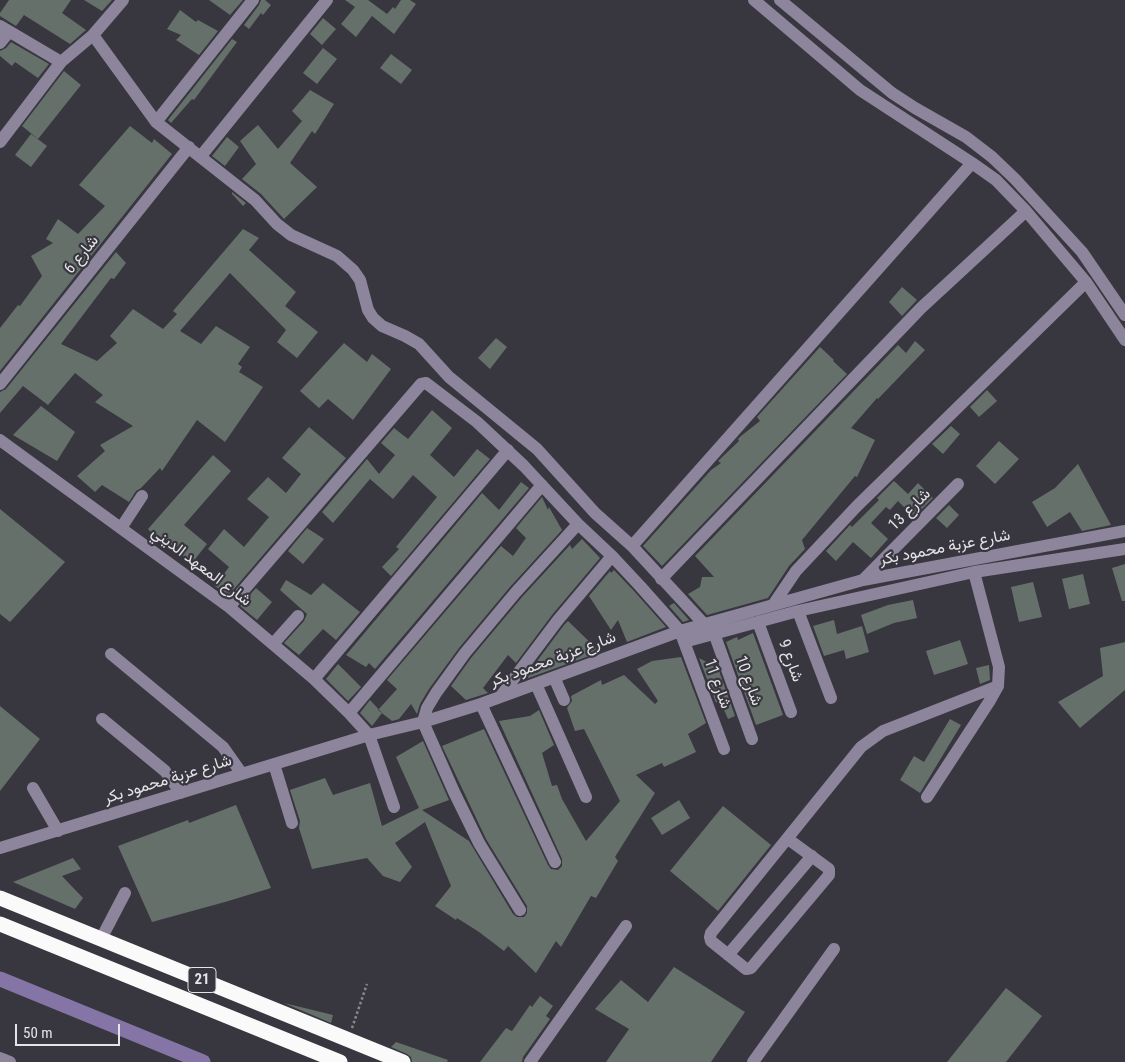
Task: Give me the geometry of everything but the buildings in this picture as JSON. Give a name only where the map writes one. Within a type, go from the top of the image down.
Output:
[{"type":"highway","name":"21","points":[[0,898],[404,1062]]},
{"type":"highway","name":"21","points":[[0,924],[340,1062]]},
{"type":"street","points":[[0,142],[61,62],[93,35],[123,0]]},
{"type":"street","points":[[156,122],[253,0]]},
{"type":"street","points":[[201,156],[327,0]]},
{"type":"street","points":[[754,0],[860,90],[996,180],[1026,211],[1086,282],[1125,340]]},
{"type":"street","points":[[780,0],[892,93],[914,108],[966,137],[992,157],[1015,179],[1082,252],[1125,315]]},
{"type":"street","points":[[0,43],[4,29],[61,62]]},
{"type":"street","points":[[93,35],[156,122],[255,200],[277,224],[291,235],[337,256],[353,270],[360,280],[368,310],[382,326],[419,344],[449,377],[537,449],[595,513],[632,546],[704,624]]},
{"type":"street","name":"شارع 6","points":[[0,384],[189,147]]},
{"type":"street","points":[[632,546],[972,163]]},
{"type":"street","points":[[661,579],[921,308],[1026,211]]},
{"type":"street","points":[[773,605],[796,571],[857,506],[1086,282]]},
{"type":"street","points":[[229,607],[422,384],[426,383],[477,422],[508,450],[578,524],[612,556],[682,636]]},
{"type":"street","name":"شارع المعهد الديني","points":[[0,440],[229,607],[314,680],[350,713],[369,735]]},
{"type":"street","points":[[314,680],[508,450]]},
{"type":"street","points":[[350,713],[542,484]]},
{"type":"street","name":"شارع 13","points":[[863,580],[958,484]]},
{"type":"street","points":[[121,528],[142,496]]},
{"type":"street","points":[[520,910],[479,843],[423,722],[427,708],[464,653],[578,524]]},
{"type":"street","name":"شارع عزبة محمود بكر","points":[[0,848],[369,735],[423,722],[481,704],[554,677],[682,636],[704,624],[863,580],[1125,531]]},
{"type":"street","name":"شارع عزبة محمود بكر","points":[[682,636],[714,633],[798,611],[974,572],[1125,549]]},
{"type":"street","points":[[500,697],[553,627],[612,556]]},
{"type":"street","points":[[926,797],[998,686],[999,667],[974,572]]},
{"type":"street","points":[[798,611],[831,698]]},
{"type":"street","points":[[273,644],[298,616]]},
{"type":"street","name":"شارع 9","points":[[758,622],[791,712]]},
{"type":"street","name":"شارع 10","points":[[714,633],[752,739]]},
{"type":"street","name":"شارع 11","points":[[682,636],[724,749]]},
{"type":"street","points":[[111,654],[223,747],[242,774]]},
{"type":"street","points":[[554,677],[564,700]]},
{"type":"street","points":[[536,684],[586,798]]},
{"type":"street","points":[[788,839],[829,869],[829,875],[752,968],[746,969],[711,941],[711,933],[862,747],[883,731],[998,686]]},
{"type":"street","points":[[481,704],[555,862]]},
{"type":"street","points":[[102,719],[165,771],[181,793]]},
{"type":"street","points":[[369,735],[394,807]]},
{"type":"street","points":[[274,764],[292,823]]},
{"type":"street","points":[[33,788],[58,831]]},
{"type":"street","points":[[728,955],[812,856]]},
{"type":"street","points":[[101,939],[124,893]]},
{"type":"street","points":[[530,1062],[626,926]]},
{"type":"street","points":[[754,1062],[834,948]]},
{"type":"street","points":[[0,1058],[10,1062]]},
{"type":"path","points":[[348,1040],[367,984]]},
{"type":"waterway","points":[[0,979],[203,1062]]}]
